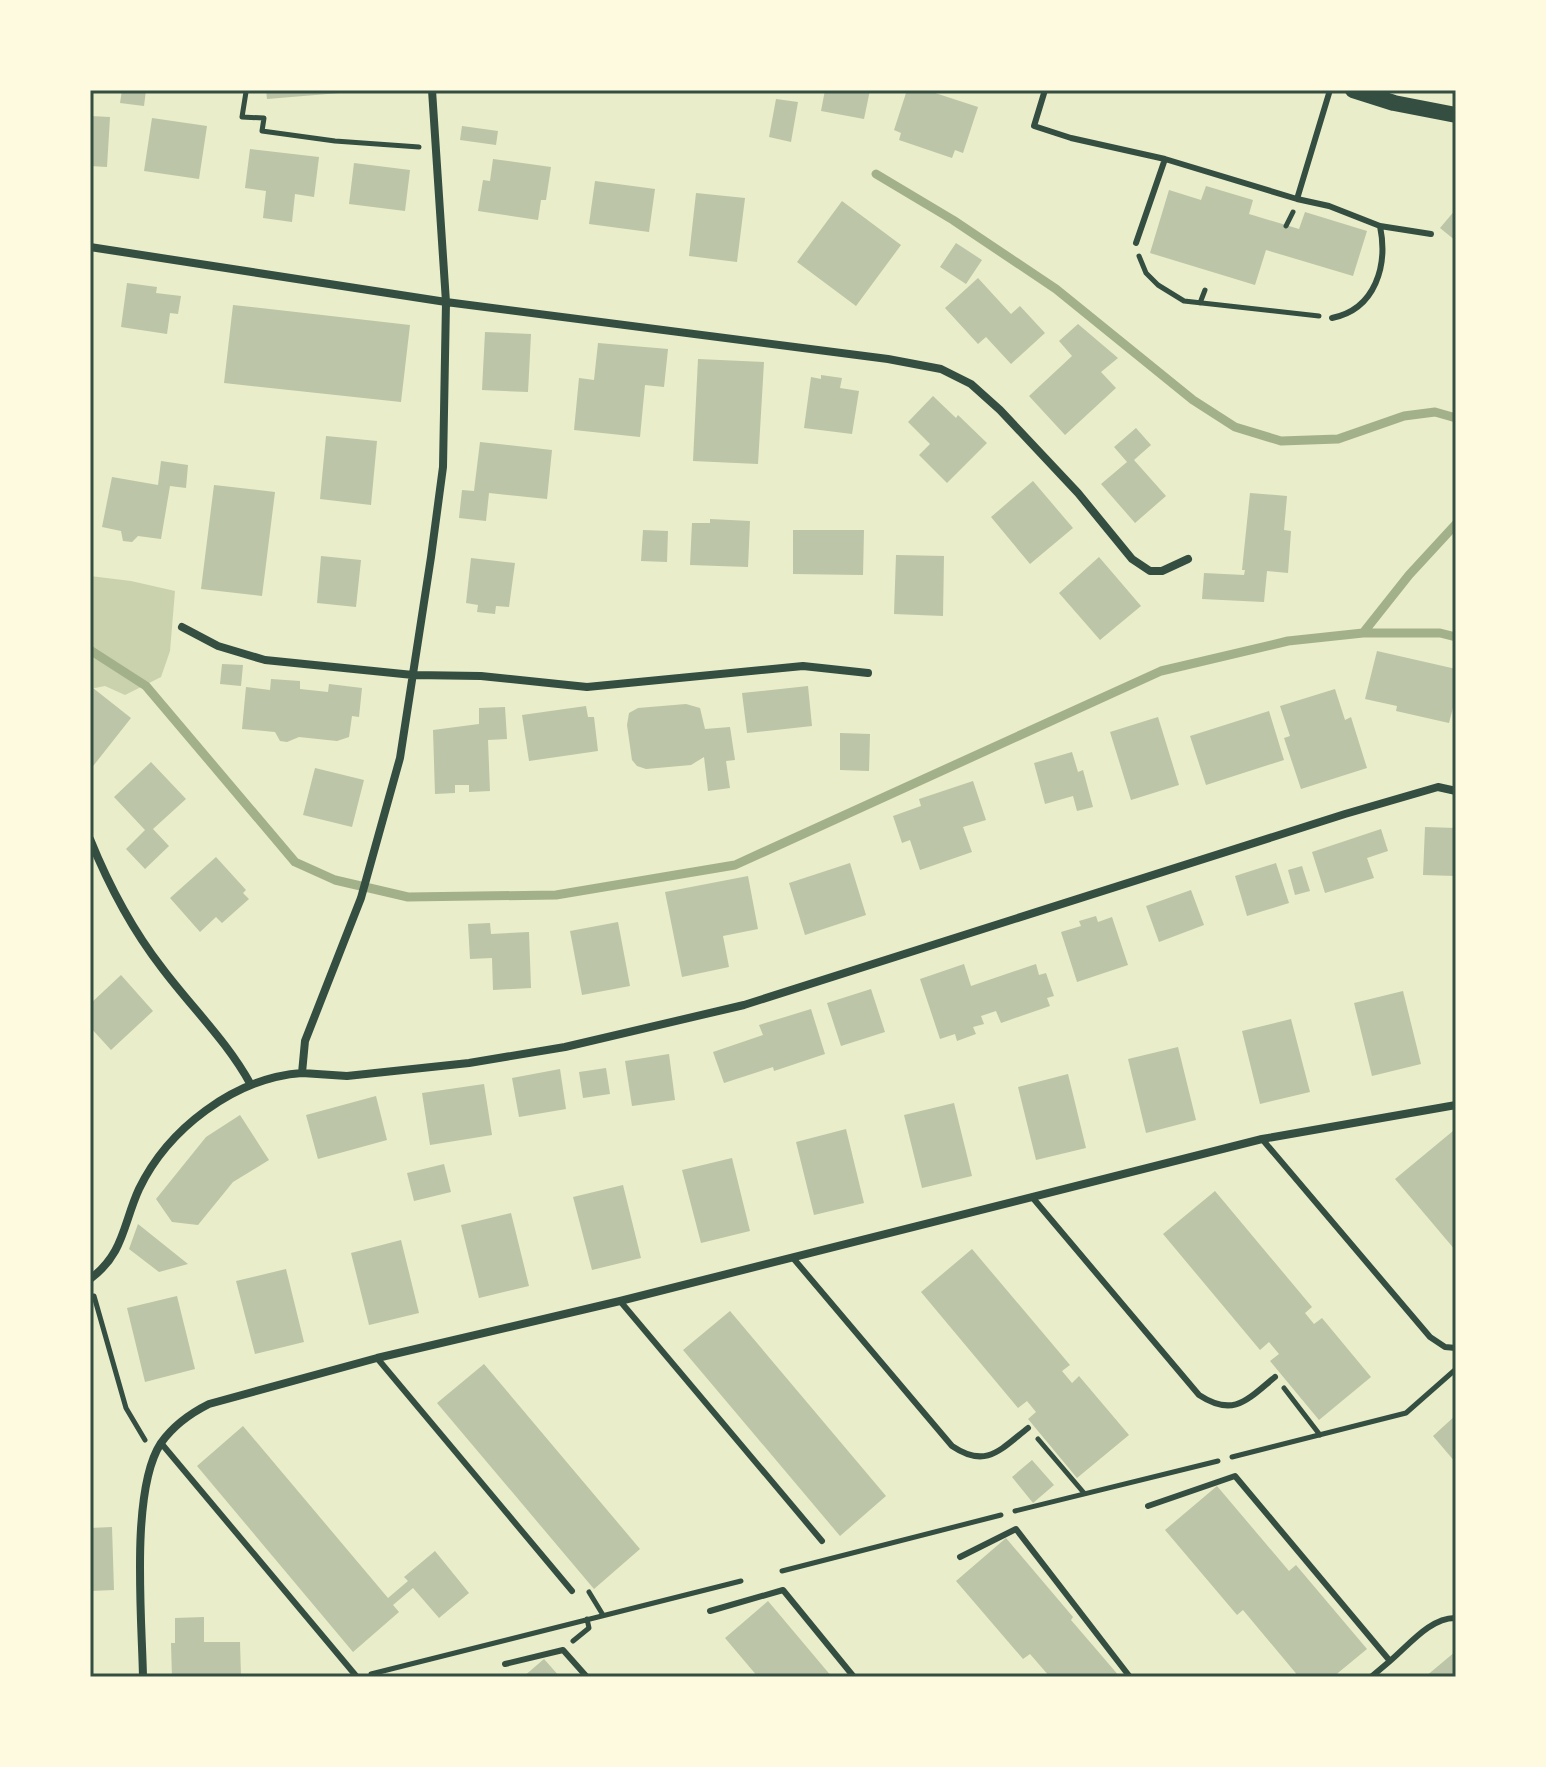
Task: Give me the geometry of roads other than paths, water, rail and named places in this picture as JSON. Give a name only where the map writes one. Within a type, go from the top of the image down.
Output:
[{"type":"main road","points":[[1353,90],[1394,103],[1456,115]]},
{"type":"street","points":[[302,1073],[305,1041],[361,898],[400,758],[443,467],[446,302],[432,90]]},
{"type":"street","points":[[90,247],[446,302],[888,359],[941,369],[971,384],[1000,410],[1078,493],[1132,559],[1150,571],[1162,571],[1188,559]]},
{"type":"street","points":[[182,627],[218,646],[257,658],[413,675],[481,676],[587,687],[803,666],[868,673]]},
{"type":"street","points":[[90,1279],[116,1252],[140,1189],[178,1133],[196,1118],[251,1085],[302,1073],[347,1076],[469,1063],[565,1047],[670,1024],[744,1005],[1345,814],[1438,787],[1456,791]]},
{"type":"street","points":[[90,839],[112,891],[141,939],[229,1049],[251,1085]]},
{"type":"street","points":[[143,1677],[143,1500],[146,1481],[161,1443],[178,1424],[209,1404],[377,1358],[620,1301],[1262,1139],[1456,1105]]},
{"type":"lane","points":[[1045,90],[1034,126],[1071,138],[1165,159],[1329,206],[1380,226],[1431,234]]},
{"type":"lane","points":[[1297,199],[1330,90]]},
{"type":"lane","points":[[1136,243],[1165,159]]},
{"type":"lane","points":[[1332,318],[1349,315],[1360,307],[1376,283],[1384,247],[1380,226]]},
{"type":"lane","points":[[1262,1139],[1430,1337],[1445,1347],[1456,1348]]},
{"type":"lane","points":[[1032,1197],[1199,1395],[1215,1405],[1232,1406],[1245,1401],[1275,1377]]},
{"type":"lane","points":[[793,1258],[952,1446],[967,1456],[985,1457],[997,1452],[1028,1428]]},
{"type":"lane","points":[[620,1301],[822,1541]]},
{"type":"lane","points":[[377,1358],[572,1591]]},
{"type":"lane","points":[[161,1443],[357,1677]]},
{"type":"lane","points":[[1148,1506],[1235,1476],[1390,1661]]},
{"type":"lane","points":[[960,1557],[1016,1529],[1130,1677]]},
{"type":"lane","points":[[710,1611],[783,1590],[854,1677]]},
{"type":"lane","points":[[1371,1677],[1431,1625],[1445,1618],[1456,1618]]},
{"type":"lane","points":[[505,1664],[563,1650],[587,1677]]},
{"type":"waterway","points":[[876,174],[953,220],[1056,289],[1193,400],[1235,427],[1281,441],[1338,439],[1404,416],[1435,412],[1456,418]]},
{"type":"waterway","points":[[1363,633],[1409,575],[1456,524]]},
{"type":"waterway","points":[[90,650],[146,686],[295,862],[335,880],[408,897],[556,895],[735,865],[1161,671],[1288,641],[1363,633],[1440,633],[1456,637]]}]
